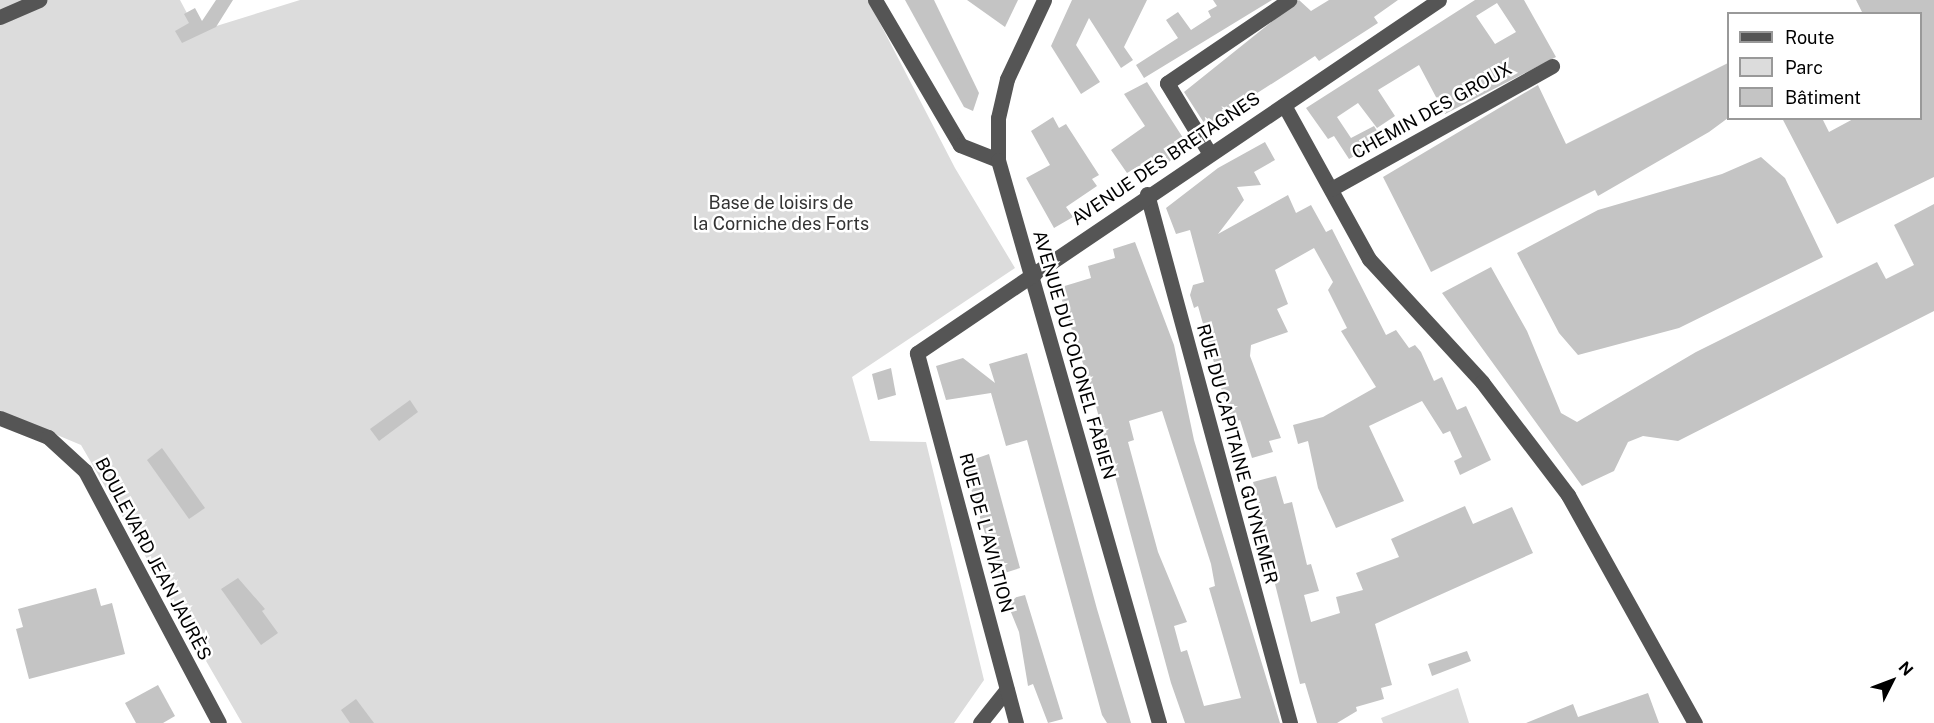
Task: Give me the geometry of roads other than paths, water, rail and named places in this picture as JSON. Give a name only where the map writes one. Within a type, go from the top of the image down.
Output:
[{"type":"street","points":[[0,17],[39,0]]},
{"type":"street","points":[[875,0],[960,145],[998,160]]},
{"type":"street","name":"AVENUE DU COLONEL FABIEN","points":[[1044,0],[1007,79],[998,118],[998,160],[1159,723]]},
{"type":"street","points":[[1210,154],[1173,99],[1167,82],[1289,0]]},
{"type":"street","name":"AVENUE DES BRETAGNES","points":[[917,353],[1029,274],[1439,0]]},
{"type":"street","name":"CHEMIN DES GROUX","points":[[1330,189],[1552,66]]},
{"type":"street","points":[[1284,105],[1369,259],[1482,382],[1568,495],[1695,723]]},
{"type":"street","name":"RUE DU CAPITAINE GUYNEMER","points":[[1147,195],[1290,723]]},
{"type":"street","name":"RUE DE L'AVIATION","points":[[917,353],[1016,723]]},
{"type":"street","name":"BOULEVARD JEAN JAURÈS","points":[[0,418],[48,437],[85,471],[219,723]]},
{"type":"street","points":[[980,723],[1006,689]]},
{"type":"park label","name":"Base de loisirs de la Corniche des Forts","points":[[781,214]]}]
